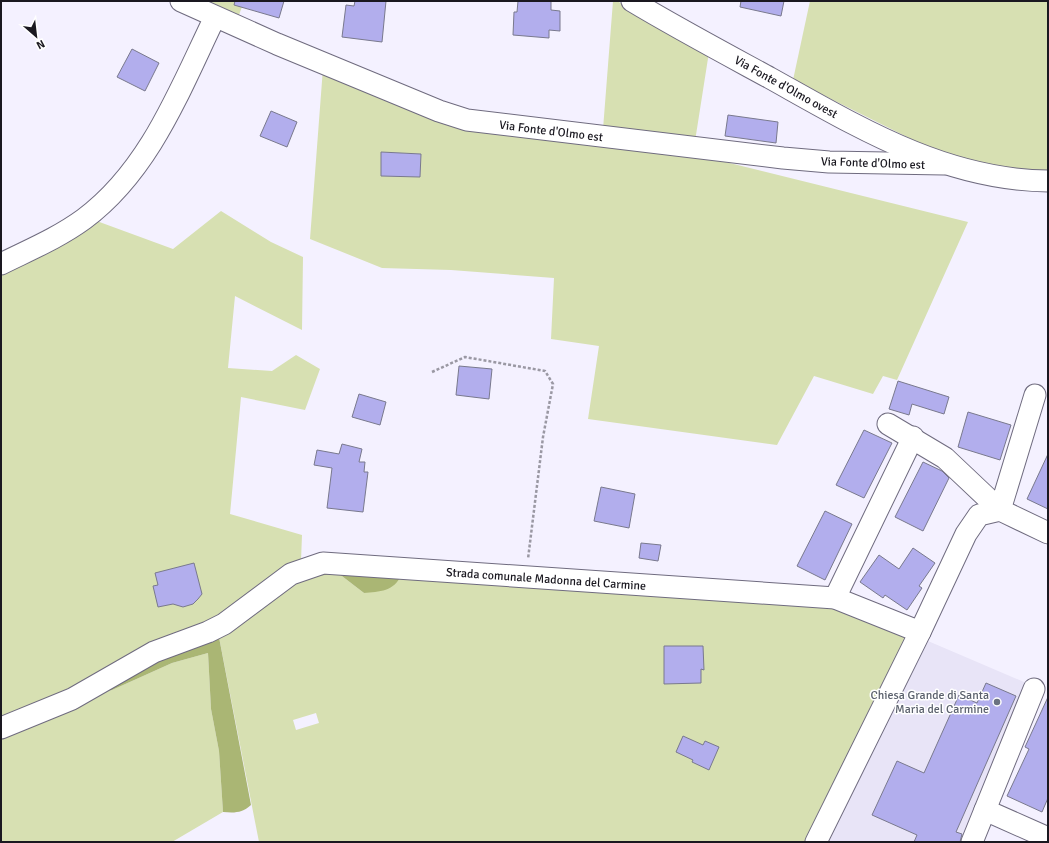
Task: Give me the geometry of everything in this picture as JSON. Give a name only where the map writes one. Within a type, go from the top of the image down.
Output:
[{"type":"street","name":"Via Fonte d'Olmo est","points":[[180,1],[432,108],[467,120],[783,158],[829,162],[944,164]]},
{"type":"street","name":"Via Fonte d'Olmo ovest","points":[[632,1],[842,118],[944,164]]},
{"type":"street","points":[[1,264],[30,251],[74,226],[103,204],[121,185],[158,132],[215,17]]},
{"type":"street","points":[[944,164],[976,173],[1005,178],[1048,181]]},
{"type":"street","points":[[1000,510],[1035,395]]},
{"type":"street","points":[[888,424],[913,437],[945,458],[1000,510],[1048,533]]},
{"type":"street","points":[[835,598],[913,437]]},
{"type":"street","points":[[816,842],[920,632],[966,534],[978,515],[1000,510]]},
{"type":"street","name":"Strada comunale Madonna del Carmine","points":[[1,728],[72,699],[154,652],[214,630],[291,574],[323,563],[835,598],[920,632]]},
{"type":"street","points":[[972,842],[1041,694]]},
{"type":"street","points":[[987,810],[1048,838]]},
{"type":"path","points":[[432,372],[465,357],[545,371],[552,384],[543,437],[526,577]]},
{"type":"shaded area","points":[[911,635],[1031,685],[968,842],[806,842]]},
{"type":"green space","points":[[208,1],[244,1],[239,15]]},
{"type":"green space","points":[[613,1],[617,1],[709,52],[693,154],[968,222],[897,380],[883,376],[873,394],[814,376],[777,445],[588,419],[599,346],[551,339],[554,278],[451,270],[382,268],[310,239],[323,68],[460,127],[602,142]],"holes":[[[381,152],[421,154],[420,177],[381,176]]]},
{"type":"green space","points":[[810,1],[1048,1],[1048,171],[1007,172],[970,163],[925,146],[793,80]]},
{"type":"green space","points":[[221,211],[271,242],[303,257],[302,330],[235,296],[228,368],[272,371],[296,355],[320,369],[305,410],[241,397],[230,514],[302,535],[301,561],[228,614],[52,699],[1,721],[1,271],[94,220],[173,249]]},
{"type":"green space","points":[[301,561],[401,575],[395,584],[386,590],[364,593],[338,573],[313,577]]},
{"type":"green space","points":[[338,573],[364,593],[401,575],[833,603],[912,633],[806,842],[259,842],[218,632],[279,588],[313,577]],"holes":[[[316,713],[319,723],[296,730],[293,720]]]},
{"type":"green space","points":[[218,632],[251,805],[245,810],[235,812],[223,812],[219,751],[211,709],[208,653],[172,663],[112,690],[97,693],[155,655]]},
{"type":"green space","points":[[208,653],[211,709],[219,751],[223,812],[172,842],[1,842],[1,735],[97,693],[112,690],[172,663]]},
{"type":"building","points":[[235,1],[284,1],[279,18],[234,5]]},
{"type":"building","points":[[355,1],[386,1],[382,42],[342,37],[346,5],[354,6]]},
{"type":"building","points":[[518,1],[551,1],[551,10],[560,11],[560,31],[549,30],[549,38],[513,35],[514,12],[517,12]]},
{"type":"building","points":[[741,1],[784,1],[781,16],[740,7]]},
{"type":"building","points":[[132,49],[159,63],[145,91],[117,77]]},
{"type":"building","points":[[271,111],[297,122],[287,147],[260,136]]},
{"type":"building","points":[[728,115],[778,122],[776,143],[725,136]]},
{"type":"building","points":[[381,152],[421,154],[420,177],[381,176]]},
{"type":"building","points":[[459,366],[492,369],[489,399],[456,395]]},
{"type":"building","points":[[898,381],[949,397],[944,414],[912,404],[909,415],[889,409]]},
{"type":"building","points":[[359,394],[386,402],[380,425],[352,417]]},
{"type":"building","points":[[968,412],[1011,425],[1000,460],[958,447]]},
{"type":"building","points":[[864,430],[892,443],[864,498],[836,485]]},
{"type":"building","points":[[342,444],[362,449],[359,462],[365,462],[364,472],[368,472],[363,512],[327,508],[332,468],[314,465],[317,450],[339,454]]},
{"type":"building","points":[[1048,454],[1048,509],[1027,499]]},
{"type":"building","points":[[923,462],[942,471],[949,478],[923,531],[895,517]]},
{"type":"building","points":[[601,487],[635,494],[629,528],[594,521]]},
{"type":"building","points":[[825,511],[852,524],[825,580],[797,566]]},
{"type":"building","points":[[641,543],[661,545],[658,561],[639,558]]},
{"type":"building","points":[[913,548],[935,563],[919,586],[922,588],[907,610],[885,595],[883,598],[860,582],[879,555],[899,569]]},
{"type":"building","points":[[194,563],[202,594],[198,599],[193,604],[183,607],[173,604],[158,607],[153,586],[158,585],[155,573]]},
{"type":"building","points":[[664,646],[703,646],[704,670],[701,669],[701,683],[664,684]]},
{"type":"building","points":[[986,683],[1016,696],[956,832],[962,834],[960,842],[914,842],[917,835],[872,815],[897,761],[924,773],[959,695],[977,703]]},
{"type":"building","points":[[1048,697],[1048,798],[1042,812],[1007,796],[1029,749],[1025,747]]},
{"type":"building","points":[[683,736],[703,745],[705,741],[719,747],[709,770],[676,752]]},
{"type":"place","name":"Chiesa Grande di Santa Maria del Carmine","points":[[997,702]]}]
